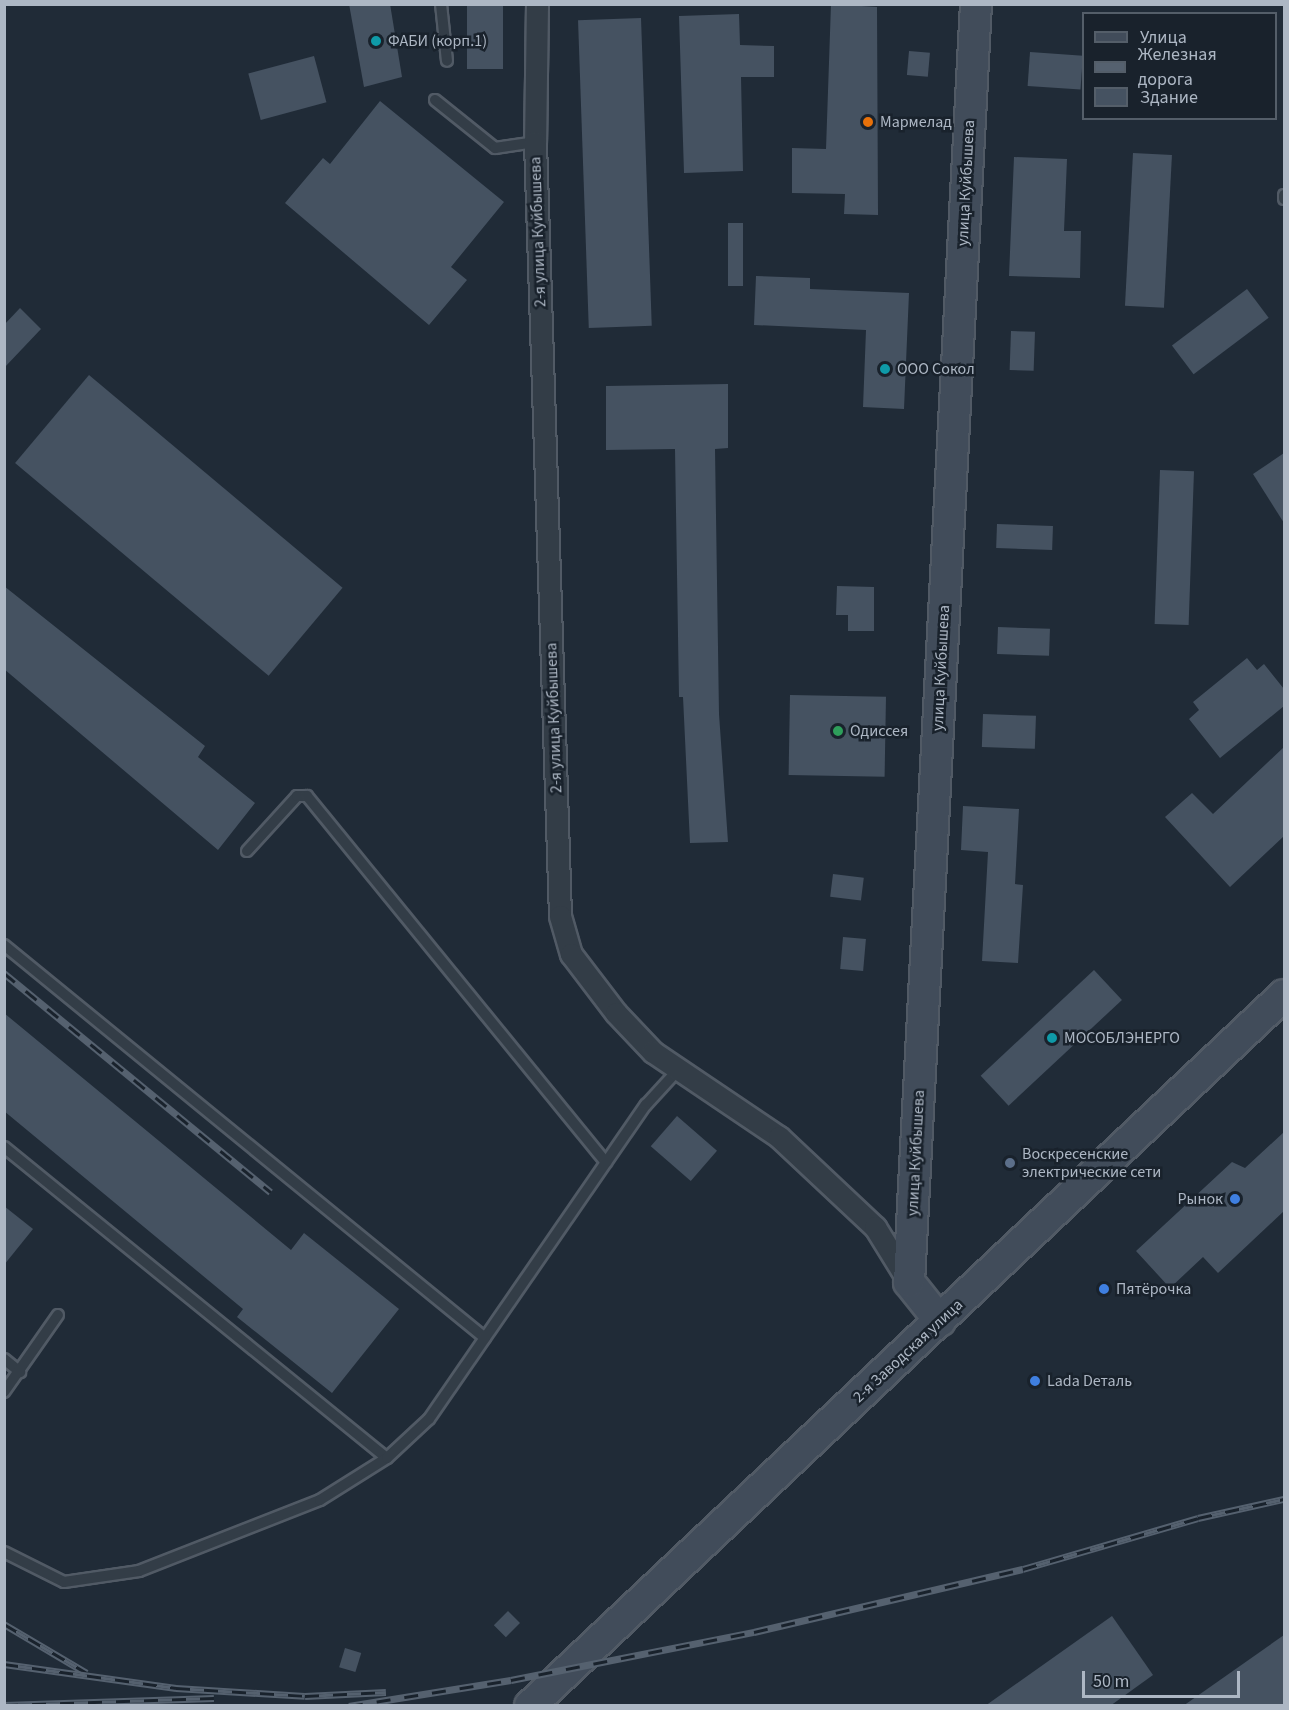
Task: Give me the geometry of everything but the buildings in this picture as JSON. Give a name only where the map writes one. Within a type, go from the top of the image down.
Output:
[{"type":"street","name":"2-я улица Куйбышева","points":[[537,4],[535,142],[560,916],[571,954],[616,1013],[653,1052],[788,1145],[875,1227],[909,1282]]},
{"type":"street","name":"улица Куйбышева","points":[[909,1282],[976,4]]},
{"type":"street","name":"2-я Заводская улица","points":[[530,1706],[1284,995]]},
{"type":"street","points":[[909,1282],[940,1321]]},
{"type":"lane","points":[[441,4],[447,61]]},
{"type":"lane","points":[[435,99],[495,148],[535,142]]},
{"type":"lane","points":[[247,851],[297,795],[307,796],[606,1162]]},
{"type":"lane","points":[[4,945],[485,1338]]},
{"type":"lane","points":[[4,1552],[64,1582],[139,1571],[320,1500],[387,1458],[429,1419],[646,1105],[679,1070]]},
{"type":"lane","points":[[4,1147],[387,1458]]},
{"type":"lane","points":[[4,1392],[58,1315]]},
{"type":"lane","points":[[4,1359],[20,1372]]},
{"type":"railway","points":[[4,973],[271,1192]]},
{"type":"railway","points":[[349,1706],[511,1680],[754,1632],[1023,1569],[1198,1518],[1284,1499]]},
{"type":"railway","points":[[4,1624],[87,1673]]},
{"type":"railway","points":[[4,1664],[176,1688],[305,1696],[386,1692]]},
{"type":"railway","points":[[4,1705],[214,1698]]},
{"type":"place","name":"ФАБИ (корп.1)","points":[[376,41]]},
{"type":"place","name":"Мармелад","points":[[868,122]]},
{"type":"place","name":"ООО Сокол","points":[[885,369]]},
{"type":"place","name":"Одиссея","points":[[838,731]]},
{"type":"place","name":"МОСОБЛЭНЕРГО","points":[[1052,1038]]},
{"type":"place","name":"Воскресенские электрические сети","points":[[1010,1163]]},
{"type":"place","name":"Рынок","points":[[1235,1199]]},
{"type":"place","name":"Пятёрочка","points":[[1104,1289]]},
{"type":"place","name":"Lada Dеталь","points":[[1035,1381]]}]
